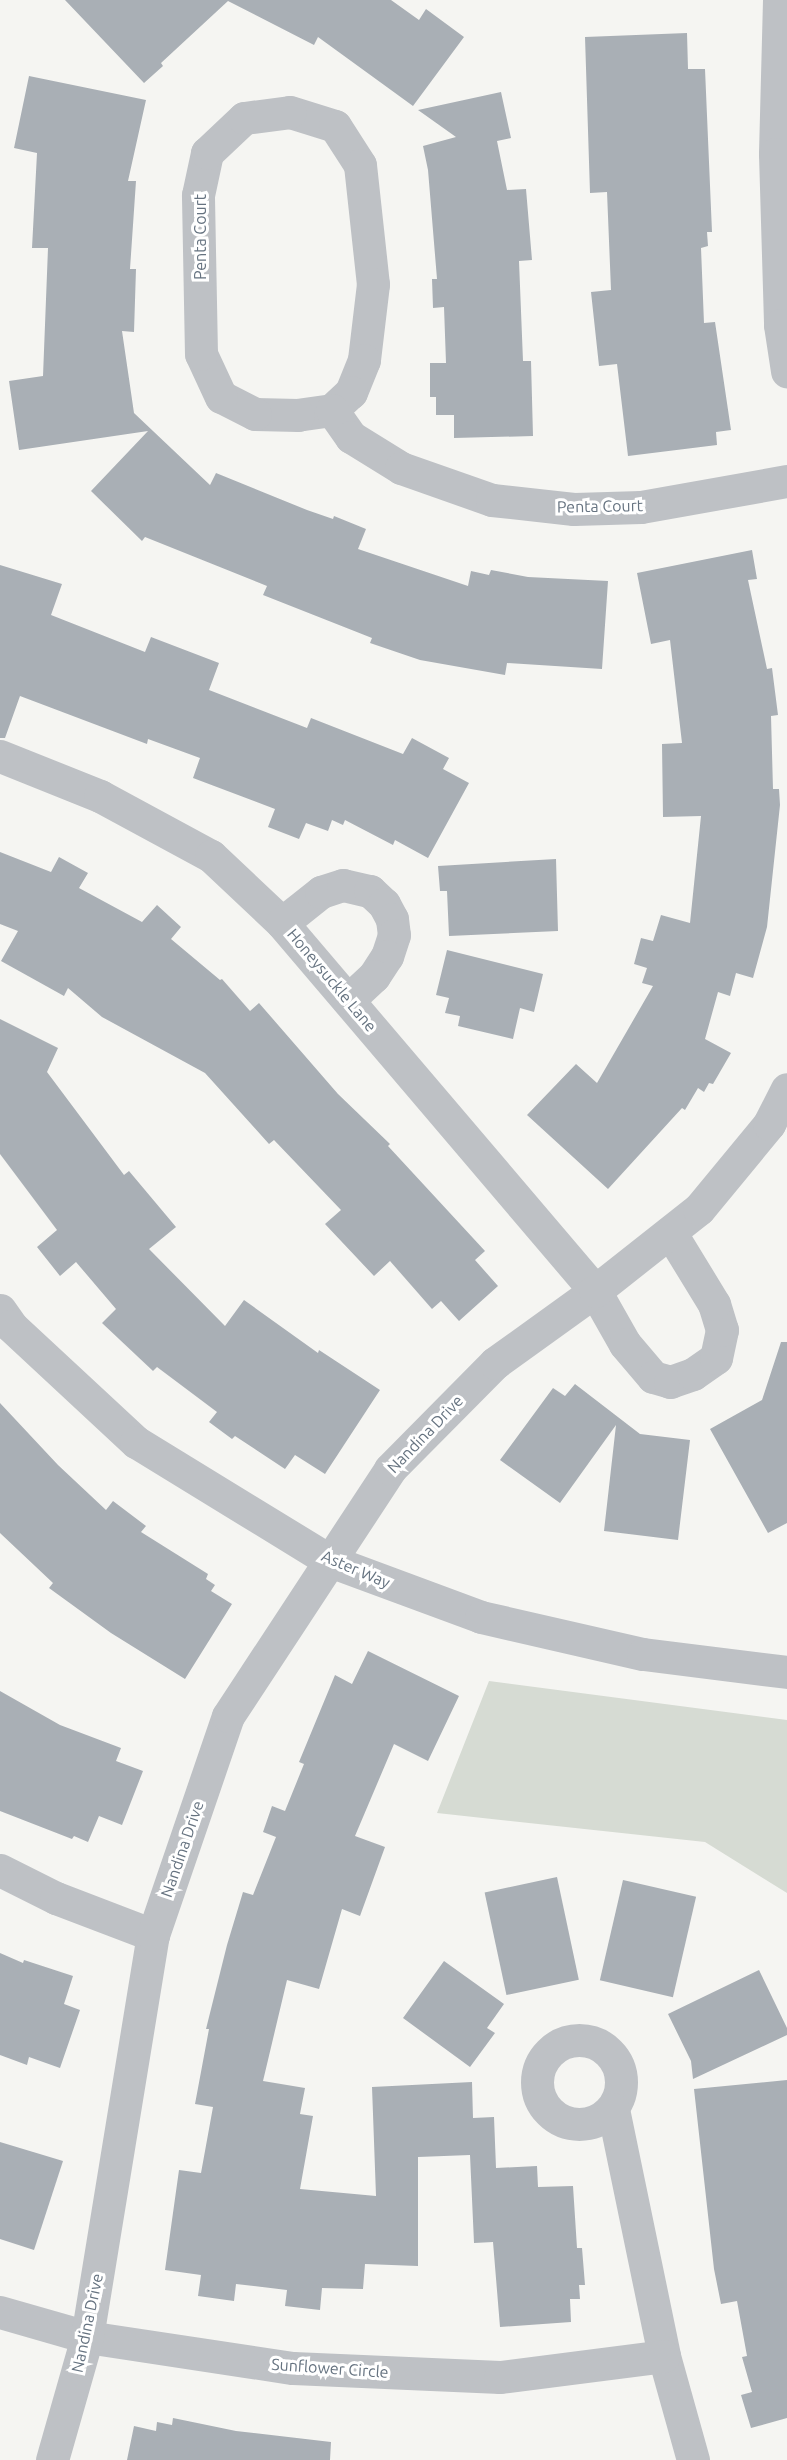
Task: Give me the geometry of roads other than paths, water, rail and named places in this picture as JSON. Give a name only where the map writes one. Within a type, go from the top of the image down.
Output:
[{"type":"street","points":[[779,0],[775,154],[780,325],[787,371]]},
{"type":"street","name":"Penta Court","points":[[290,112],[335,126],[360,165],[372,284],[364,360],[351,392],[332,410],[298,415],[255,414],[221,397],[201,354],[198,195],[207,153],[243,118],[290,112]]},
{"type":"street","name":"Penta Court","points":[[332,410],[351,437],[401,468],[492,500],[574,509],[641,507],[787,481]]},
{"type":"street","name":"Honeysuckle Lane","points":[[0,756],[100,796],[211,856],[282,923],[595,1291],[625,1344],[653,1377],[670,1382],[693,1374],[716,1358],[722,1330],[714,1304],[670,1232]]},
{"type":"street","points":[[282,923],[321,892],[343,885],[370,891],[384,904],[392,919],[394,935],[387,956],[374,976],[348,1000]]},
{"type":"street","name":"Nandina Drive","points":[[52,2460],[87,2337],[153,1935],[228,1716],[390,1468],[495,1363],[595,1291],[699,1209],[762,1132],[787,1089]]},
{"type":"street","name":"Aster Way","points":[[0,1310],[11,1326],[136,1442],[330,1561],[481,1617],[643,1654],[787,1672]]},
{"type":"street","points":[[0,1870],[56,1898],[153,1935]]},
{"type":"street","points":[[613,2109],[664,2356],[693,2460]]},
{"type":"street","name":"Sunflower Circle","points":[[0,2312],[87,2337],[293,2368],[500,2377],[664,2356]]}]
